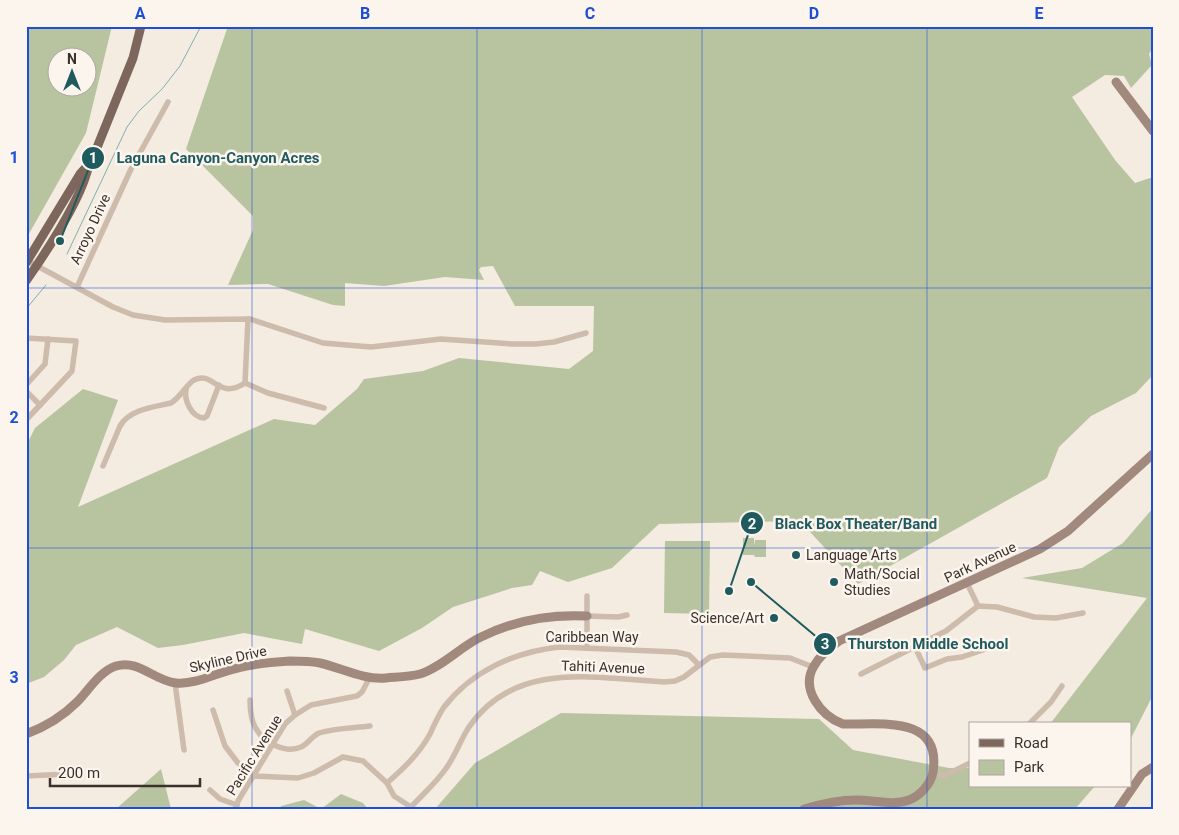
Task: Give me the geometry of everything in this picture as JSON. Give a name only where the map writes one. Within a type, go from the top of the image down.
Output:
[{"type":"main road","points":[[26,281],[30,263],[62,226],[86,176],[89,164],[133,58],[141,26]]},
{"type":"main road","points":[[1116,82],[1153,131]]},
{"type":"main road","name":"Park Avenue","points":[[813,667],[826,651],[839,642],[1040,550],[1068,531],[1153,454]]},
{"type":"main road","name":"Skyline Drive","points":[[26,734],[57,719],[108,670],[114,667],[129,664],[175,683],[193,682],[238,668],[291,661],[319,663],[370,677],[384,678],[420,674],[436,666],[479,638],[514,623],[548,616],[587,616]]},
{"type":"main road","points":[[804,809],[846,800],[897,803],[907,801],[921,793],[933,776],[934,764],[931,747],[921,734],[914,730],[897,724],[843,724],[822,711],[810,690],[813,667]]},
{"type":"main road","points":[[1118,809],[1142,774],[1153,767]]},
{"type":"street","name":"Arroyo Drive","points":[[77,287],[131,169],[168,102]]},
{"type":"street","points":[[30,263],[133,315],[147,318],[191,320],[248,319],[323,343],[371,347],[442,339],[536,344],[554,342],[586,334]]},
{"type":"street","points":[[245,384],[248,319]]},
{"type":"street","points":[[26,338],[76,341],[72,371],[26,420]]},
{"type":"street","points":[[26,385],[45,364],[48,339]]},
{"type":"street","points":[[103,466],[124,421],[130,415],[177,400],[194,380],[202,378],[230,390],[245,384],[268,393],[324,408]]},
{"type":"street","points":[[186,389],[185,394],[192,411],[201,418],[207,416],[219,385]]},
{"type":"street","points":[[26,390],[40,406]]},
{"type":"street","points":[[967,583],[978,606]]},
{"type":"street","points":[[587,596],[587,648]]},
{"type":"street","points":[[861,674],[946,631],[978,606],[997,607],[1034,617],[1056,618],[1083,613]]},
{"type":"street","name":"Skyline Drive","points":[[587,616],[618,617],[626,615]]},
{"type":"street","name":"Caribbean Way","points":[[387,782],[417,754],[430,734],[436,720],[462,688],[484,671],[508,659],[540,649],[559,647],[676,652],[689,655],[699,665]]},
{"type":"street","points":[[915,647],[925,668],[947,659],[962,657],[990,648]]},
{"type":"street","name":"Tahiti Avenue","points":[[412,808],[446,768],[469,727],[478,716],[498,699],[521,686],[548,678],[566,677],[664,682],[684,677],[710,657],[723,655],[790,658],[813,667]]},
{"type":"street","name":"Pacific Avenue","points":[[237,807],[238,801],[285,724],[311,705],[357,696],[362,692],[370,677]]},
{"type":"street","points":[[175,683],[184,750]]},
{"type":"street","points":[[1031,722],[1051,702],[1062,686]]},
{"type":"street","points":[[287,691],[295,715]]},
{"type":"street","points":[[250,700],[255,727],[263,738],[273,746],[284,749],[300,748],[320,733],[370,726]]},
{"type":"street","points":[[213,710],[225,746],[238,763],[253,776],[298,778],[314,773],[343,757],[363,761],[387,782],[394,796],[412,808]]},
{"type":"street","points":[[933,776],[946,775],[969,764]]},
{"type":"street","points":[[26,776],[68,774]]},
{"type":"street","points":[[210,790],[220,799],[237,807]]},
{"type":"green space","points":[[26,26],[112,26],[98,84],[98,48],[48,48],[48,98],[95,98],[86,133],[26,239]]},
{"type":"green space","points":[[228,26],[1153,26],[1153,48],[1149,54],[1152,65],[1131,88],[1124,76],[1105,75],[1072,97],[1115,160],[1135,183],[1153,177],[1153,375],[1136,393],[1091,416],[1059,447],[1047,478],[858,584],[800,521],[659,524],[612,568],[568,582],[540,571],[532,585],[512,588],[453,607],[422,628],[379,651],[305,629],[302,644],[244,633],[158,648],[117,627],[76,645],[64,660],[44,677],[26,684],[26,446],[35,428],[83,389],[118,400],[78,507],[274,419],[315,425],[357,389],[364,379],[423,371],[459,358],[569,369],[593,351],[594,306],[515,306],[493,266],[481,267],[479,270],[484,280],[445,277],[384,286],[345,283],[345,306],[333,305],[268,284],[228,285],[253,230],[253,216],[186,149]]},
{"type":"green space","points":[[1153,508],[1153,698],[1132,736],[1132,722],[1052,722],[1147,598],[1022,578],[1082,568],[1123,543]]},
{"type":"green space","points":[[743,538],[754,538],[754,546],[755,540],[766,540],[766,557],[743,555]]},
{"type":"green space","points":[[665,541],[710,541],[709,614],[664,613]]},
{"type":"green space","points":[[561,713],[819,719],[853,750],[949,768],[969,768],[969,788],[1093,788],[1075,809],[435,809],[475,763]]},
{"type":"green space","points":[[161,769],[171,809],[116,809]]},
{"type":"green space","points":[[341,794],[363,803],[368,809],[321,809]]},
{"type":"green space","points":[[304,800],[321,809],[280,809],[281,806]]},
{"type":"waterway","points":[[67,254],[127,127],[180,66],[201,26]]},
{"type":"waterway","points":[[26,309],[46,285]]},
{"type":"place","name":"Laguna Canyon-Canyon Acres","points":[[60,241]]},
{"type":"place","name":"Language Arts","points":[[796,555]]},
{"type":"place","name":"Thurston Middle School","points":[[751,582]]},
{"type":"place","name":"Math/Social Studies","points":[[834,582]]},
{"type":"place","name":"Black Box Theater/Band","points":[[729,591]]},
{"type":"place","name":"Science/Art","points":[[774,618]]}]
